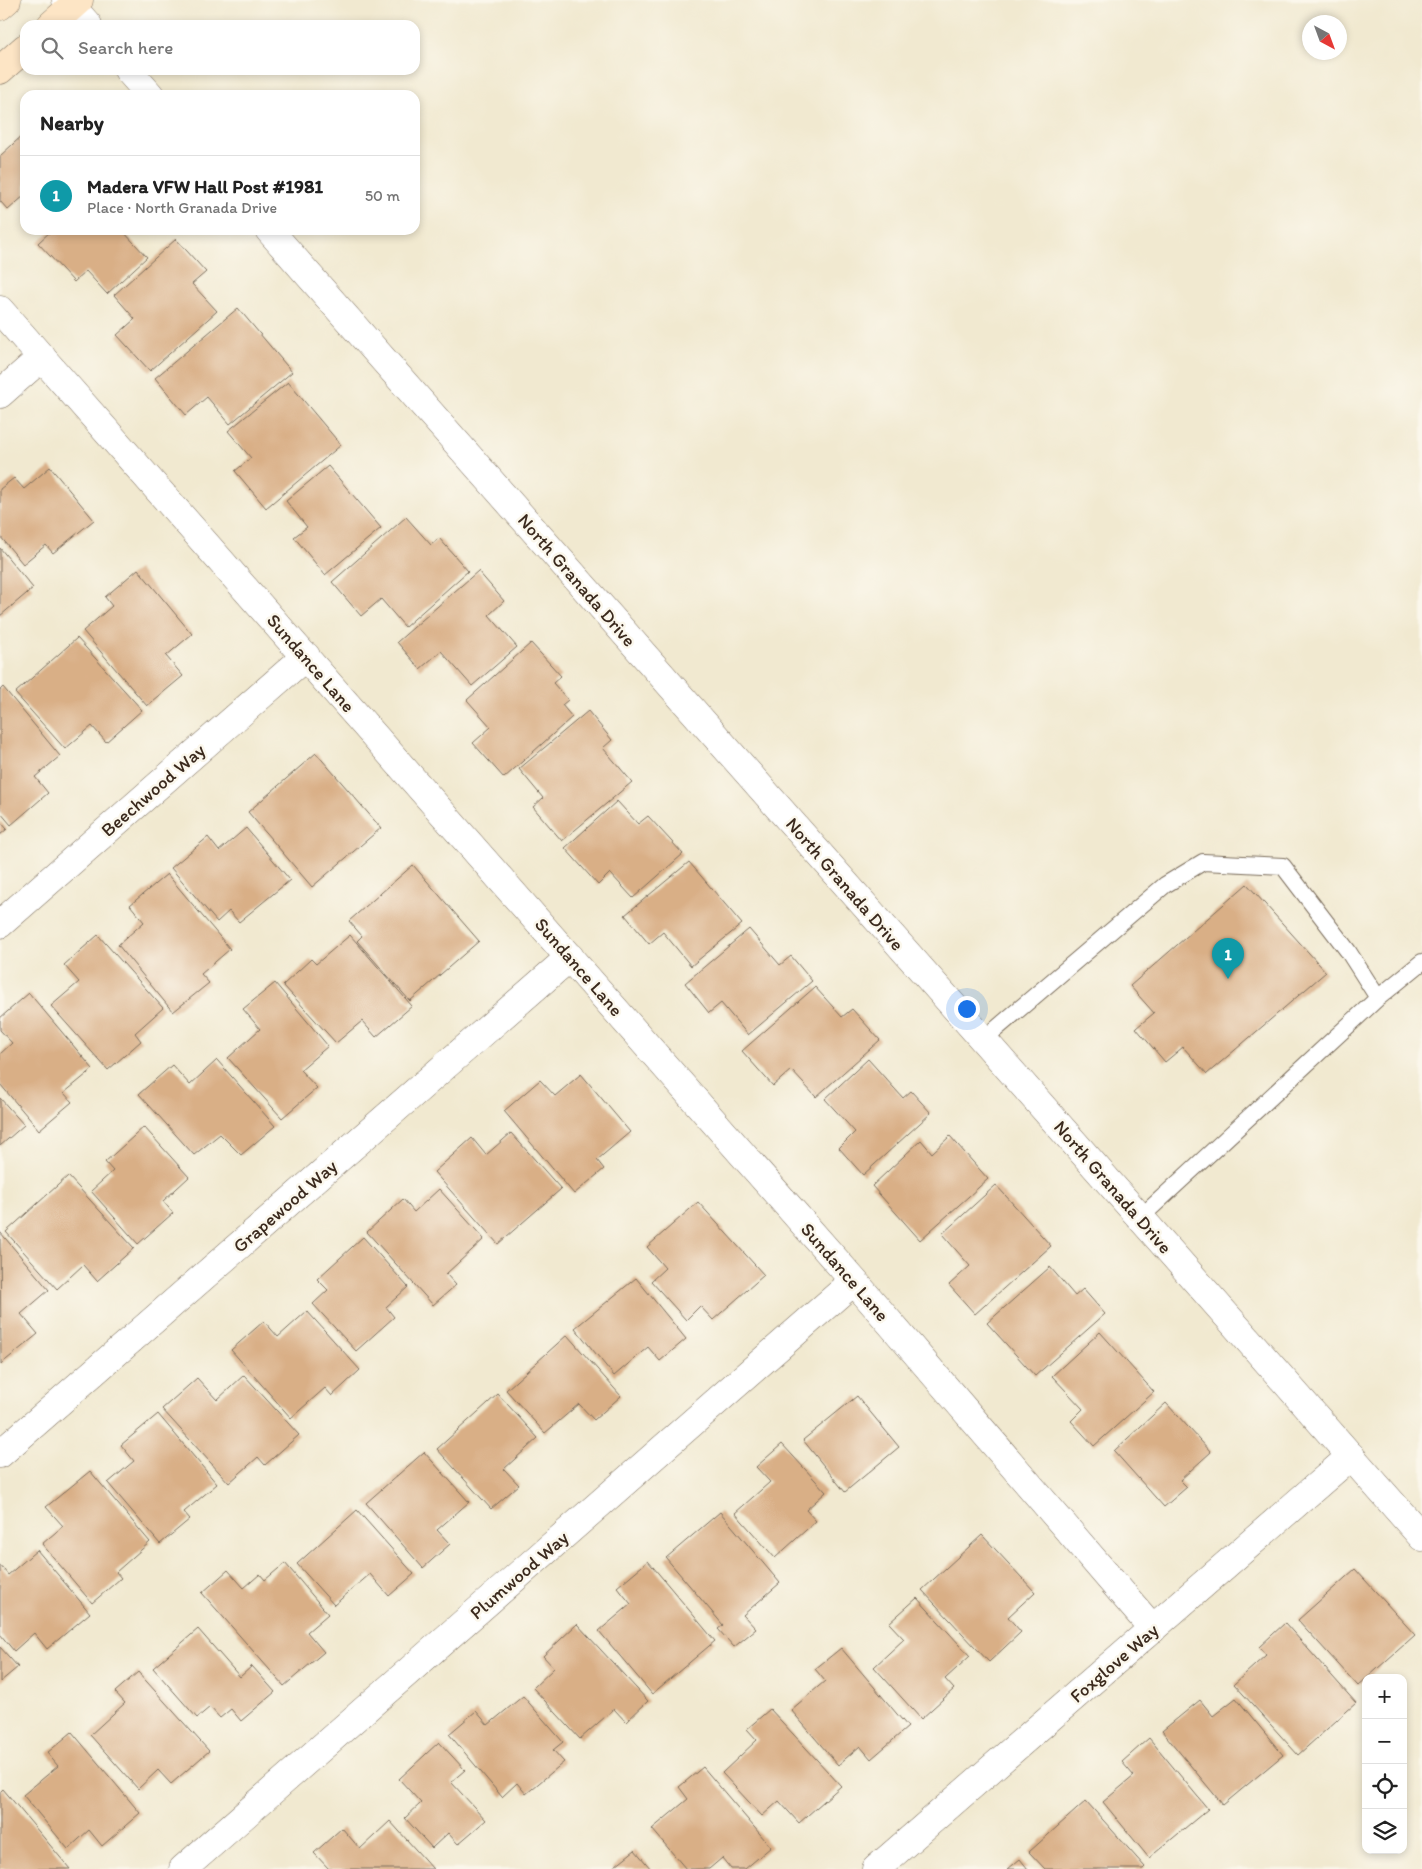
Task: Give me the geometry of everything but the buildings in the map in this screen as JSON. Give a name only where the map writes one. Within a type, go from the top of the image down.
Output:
[{"type":"main road","points":[[0,6],[7,0]]},
{"type":"main road","points":[[58,20],[76,8]]},
{"type":"main road","points":[[0,70],[20,52]]},
{"type":"street","points":[[132,75],[146,90]]},
{"type":"street","name":"North Granada Drive","points":[[273,235],[1422,1537]]},
{"type":"street","name":"Sundance Lane","points":[[0,310],[854,1281],[1153,1629]]},
{"type":"street","points":[[0,394],[42,357]]},
{"type":"street","name":"Beechwood Way","points":[[0,924],[306,656]]},
{"type":"street","name":"Grapewood Way","points":[[0,1454],[570,957]]},
{"type":"street","name":"Plumwood Way","points":[[184,1869],[854,1281]]},
{"type":"street","name":"Foxglove Way","points":[[876,1869],[1351,1456]]},
{"type":"lane","points":[[983,1040],[1165,885],[1203,862],[1283,866],[1348,951],[1378,998]]},
{"type":"lane","points":[[1140,1218],[1378,998],[1422,962]]},
{"type":"place","name":"Madera VFW Hall Post #1981","points":[[1228,979]]}]
